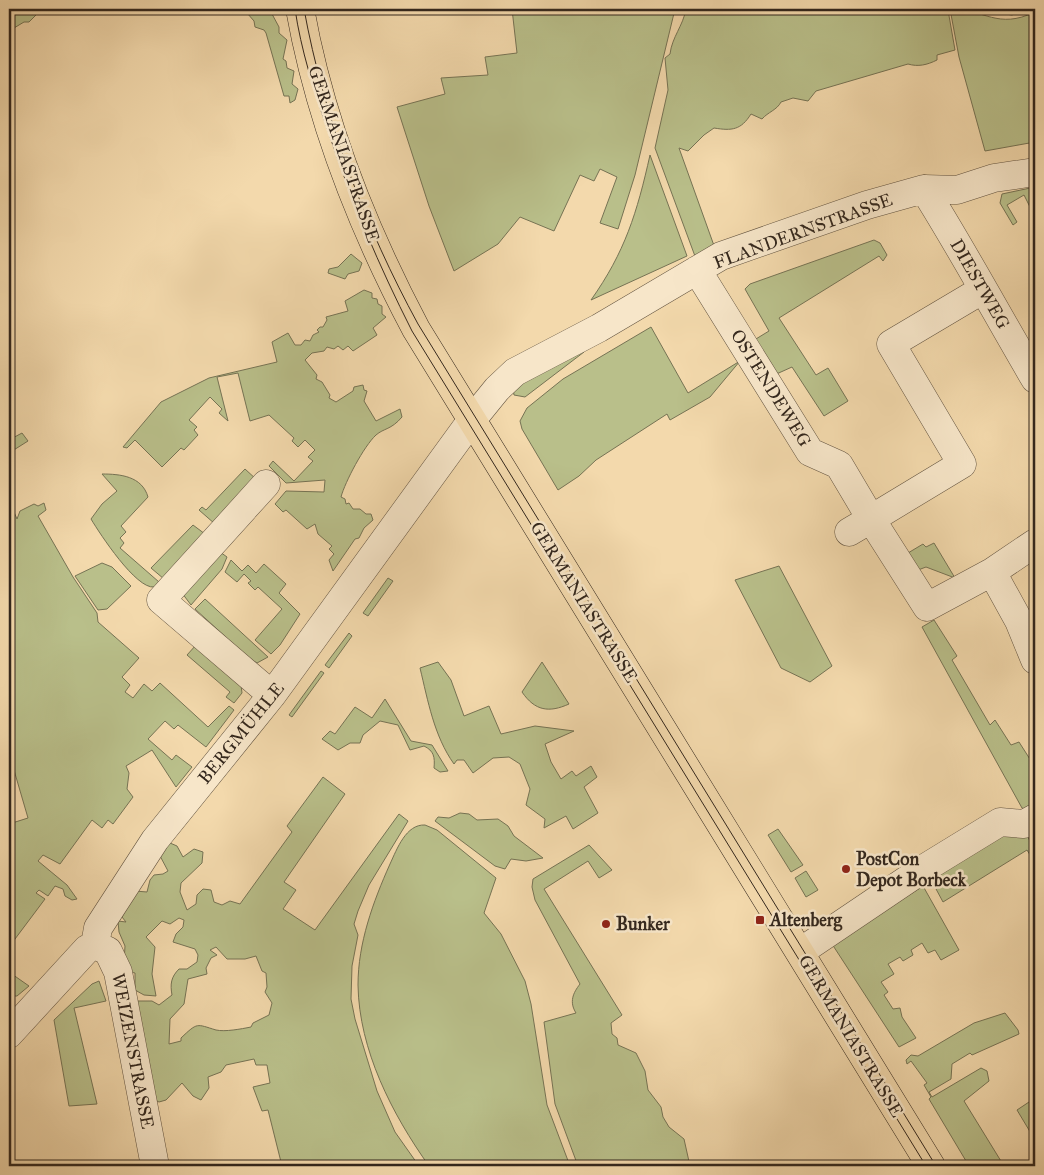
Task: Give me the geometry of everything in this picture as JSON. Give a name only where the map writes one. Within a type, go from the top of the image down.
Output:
[{"type":"main road","name":"GERMANIASTRASSE","points":[[300,9],[326,111],[350,185],[372,240],[416,329],[470,422],[931,1166]]},
{"type":"street","name":"FLANDERNSTRASSE","points":[[470,422],[497,388],[515,372],[598,328],[721,256],[867,205],[924,189],[957,190],[994,178],[1035,172]]},
{"type":"street","name":"DIESTWEG","points":[[924,189],[966,256],[982,290],[1035,379]]},
{"type":"street","name":"OSTENDEWEG","points":[[698,270],[810,452],[839,465],[860,525],[927,607],[992,572]]},
{"type":"street","points":[[860,525],[962,464],[891,344],[982,290]]},
{"type":"street","name":"BERGMÜHLE","points":[[95,945],[98,928],[155,840],[272,695],[470,422]]},
{"type":"street","points":[[266,484],[161,600],[272,695]]},
{"type":"street","points":[[1035,543],[992,572],[1019,621],[1035,660]]},
{"type":"street","points":[[800,952],[920,871],[1000,822],[1024,824],[1035,818]]},
{"type":"street","points":[[9,1034],[87,949],[95,945]]},
{"type":"street","name":"WEIZENSTRASSE","points":[[95,945],[108,951],[118,972],[155,1166]]},
{"type":"green space","points":[[9,9],[38,9],[36,15],[29,22],[24,22],[14,28],[9,25]]},
{"type":"green space","points":[[249,9],[274,9],[272,14],[279,27],[279,33],[287,40],[283,59],[286,61],[287,68],[294,71],[292,84],[298,89],[295,100],[290,103],[289,96],[284,96],[266,33],[264,30],[255,27],[254,21],[247,13]]},
{"type":"green space","points":[[512,9],[675,9],[635,175],[618,229],[600,223],[617,177],[600,169],[594,181],[580,175],[554,231],[520,217],[498,244],[454,271],[429,206],[397,107],[445,94],[441,78],[488,75],[485,57],[517,53]]},
{"type":"green space","points":[[686,9],[945,9],[948,10],[955,50],[937,55],[937,60],[926,64],[908,64],[816,91],[808,101],[793,98],[781,102],[762,119],[751,114],[744,123],[736,128],[714,128],[688,151],[679,148],[717,254],[699,267],[655,148],[668,90],[665,58],[670,54]]},
{"type":"green space","points":[[950,9],[1001,19],[1022,17],[1035,12],[1035,142],[985,151],[959,57]]},
{"type":"green space","points":[[972,9],[1026,9],[1012,15]]},
{"type":"green space","points":[[650,155],[687,256],[591,300],[613,265],[635,214]]},
{"type":"green space","points":[[1035,187],[1035,211],[1033,213],[1024,195],[1007,205],[1017,222],[1013,225],[1000,203],[1002,194]]},
{"type":"green space","points":[[874,240],[880,243],[887,255],[883,261],[879,256],[779,318],[816,375],[828,368],[848,401],[824,416],[792,367],[772,376],[751,342],[769,331],[745,289],[750,284]]},
{"type":"green space","points":[[351,254],[362,263],[359,271],[348,274],[345,279],[328,273],[329,269],[338,267]]},
{"type":"green space","points":[[364,290],[372,293],[372,298],[377,299],[378,304],[382,306],[382,314],[386,317],[373,328],[377,335],[353,351],[348,346],[343,350],[338,346],[334,349],[327,347],[324,351],[312,353],[305,360],[317,375],[316,379],[322,382],[330,395],[329,398],[336,402],[353,391],[354,387],[363,385],[364,390],[367,391],[364,401],[376,421],[400,409],[402,417],[371,440],[346,483],[341,497],[345,499],[346,504],[349,503],[353,509],[360,509],[366,514],[371,514],[373,520],[364,528],[359,538],[355,539],[333,571],[329,560],[334,554],[329,549],[332,546],[318,534],[315,524],[307,529],[286,510],[283,512],[275,504],[286,491],[324,492],[325,480],[286,483],[269,466],[273,461],[294,481],[313,461],[308,457],[315,450],[305,440],[298,447],[292,441],[294,438],[269,415],[250,421],[238,373],[217,377],[228,421],[219,413],[222,409],[210,397],[189,420],[197,427],[194,430],[198,435],[184,450],[181,448],[162,467],[135,440],[127,448],[123,447],[161,402],[209,378],[277,362],[272,342],[288,333],[295,345],[301,345],[305,340],[310,341],[313,335],[319,332],[317,330],[323,327],[327,320],[326,317],[348,311],[345,301]]},
{"type":"green space","points":[[651,327],[688,393],[740,361],[710,397],[670,420],[667,414],[596,460],[579,476],[558,490],[522,429],[520,421],[527,408],[563,379]]},
{"type":"green space","points":[[572,350],[584,352],[525,397],[514,395],[513,388]]},
{"type":"green space","points":[[22,433],[28,441],[9,453],[9,440]]},
{"type":"green space","points":[[245,469],[257,480],[215,524],[199,510],[202,507],[206,510]]},
{"type":"green space","points":[[102,474],[123,476],[136,480],[145,490],[148,497],[121,526],[126,532],[120,538],[124,543],[120,548],[159,582],[154,587],[146,585],[129,570],[110,548],[91,519],[102,504],[117,491]]},
{"type":"green space","points":[[44,503],[46,510],[38,516],[73,577],[97,613],[98,622],[139,658],[122,677],[130,685],[125,692],[133,698],[144,684],[152,691],[160,683],[208,727],[229,706],[234,710],[206,747],[178,725],[174,729],[165,721],[148,739],[172,760],[176,755],[192,767],[176,787],[152,750],[126,766],[129,773],[127,789],[133,797],[113,824],[108,820],[102,828],[92,820],[60,864],[43,855],[38,861],[67,885],[77,899],[72,900],[65,896],[63,889],[55,886],[48,896],[39,890],[36,893],[45,899],[9,947],[9,905],[14,903],[9,886],[9,824],[28,818],[9,753],[9,511],[14,512],[17,519],[20,511],[34,504],[38,506]]},
{"type":"green space","points":[[193,525],[205,534],[164,579],[151,568]]},
{"type":"green space","points":[[934,543],[955,578],[926,567],[918,570],[908,553],[923,544],[926,547]]},
{"type":"green space","points":[[220,552],[227,557],[222,569],[191,605],[182,593]]},
{"type":"green space","points":[[231,560],[242,571],[248,565],[256,573],[264,564],[286,584],[279,593],[300,614],[280,645],[271,654],[255,640],[282,609],[258,587],[255,590],[248,583],[251,581],[244,574],[237,582],[225,572]]},
{"type":"green space","points":[[102,563],[112,567],[131,586],[107,609],[98,610],[75,576]]},
{"type":"green space","points":[[779,566],[832,666],[810,682],[781,668],[735,580]]},
{"type":"green space","points":[[388,578],[393,581],[368,616],[363,613]]},
{"type":"green space","points":[[205,599],[268,657],[257,663],[250,659],[195,609]]},
{"type":"green space","points":[[934,620],[957,656],[952,660],[990,725],[995,720],[1011,745],[1019,742],[1035,767],[1035,808],[1026,810],[1022,808],[922,627]]},
{"type":"green space","points":[[349,633],[352,636],[329,668],[325,665]]},
{"type":"green space","points":[[196,645],[241,685],[242,693],[234,703],[226,697],[230,692],[187,655]]},
{"type":"green space","points":[[438,662],[451,680],[464,716],[489,706],[501,734],[535,726],[574,731],[545,744],[551,762],[561,779],[572,771],[576,776],[591,766],[597,777],[584,787],[598,813],[573,829],[566,816],[544,828],[545,819],[526,805],[530,789],[520,764],[509,757],[493,758],[473,773],[464,760],[457,760],[454,764],[441,742],[420,668]]},
{"type":"green space","points":[[542,662],[569,704],[555,709],[537,707],[522,692]]},
{"type":"green space","points":[[321,671],[324,673],[292,717],[289,715]]},
{"type":"green space","points":[[385,699],[411,741],[432,745],[448,771],[440,772],[434,768],[433,755],[424,746],[410,750],[398,725],[380,721],[363,735],[360,743],[350,743],[338,750],[322,739],[330,731],[335,734],[355,707],[372,718]]},
{"type":"green space","points":[[323,777],[345,794],[284,882],[296,890],[283,909],[315,930],[399,814],[408,821],[369,885],[358,911],[354,924],[358,935],[352,966],[351,999],[355,1019],[377,1091],[395,1132],[419,1166],[282,1166],[268,1110],[262,1111],[253,1087],[270,1083],[267,1065],[256,1065],[254,1059],[226,1065],[221,1072],[208,1077],[209,1088],[201,1100],[193,1096],[182,1083],[166,1100],[159,1102],[149,1097],[136,1001],[152,1001],[159,1005],[172,995],[172,981],[176,972],[179,969],[187,969],[197,962],[198,955],[195,949],[173,942],[176,934],[183,927],[184,920],[179,918],[170,924],[162,921],[146,937],[155,947],[152,974],[156,996],[144,995],[135,990],[135,973],[130,972],[124,963],[125,946],[119,932],[118,921],[126,922],[122,917],[135,891],[147,892],[150,880],[154,875],[163,874],[168,871],[159,854],[170,843],[177,846],[183,857],[194,849],[203,852],[202,863],[181,883],[180,892],[187,910],[196,904],[197,895],[203,889],[211,890],[214,902],[222,905],[230,901],[240,904],[292,832],[287,826]],"holes":[[[216,947],[227,959],[245,959],[256,956],[262,971],[266,973],[267,987],[265,992],[272,1003],[269,1015],[253,1023],[251,1027],[238,1029],[220,1031],[197,1026],[181,1038],[181,1041],[169,1044],[170,1019],[184,1004],[188,979],[207,974],[206,968],[211,958],[217,955],[210,950]]]},
{"type":"green space","points":[[460,813],[469,814],[477,820],[498,819],[508,826],[514,836],[543,858],[526,861],[511,859],[505,869],[495,866],[435,821],[438,817],[449,818]]},
{"type":"green space","points":[[425,825],[437,830],[496,878],[484,913],[501,934],[525,981],[531,1004],[547,1105],[570,1166],[429,1166],[402,1125],[380,1080],[364,1033],[360,1009],[358,985],[361,954],[372,908],[396,851],[407,833],[418,826]]},
{"type":"green space","points":[[778,829],[803,865],[791,872],[768,835]]},
{"type":"green space","points":[[992,835],[1027,836],[1035,849],[1035,863],[1027,850],[943,902],[928,874]]},
{"type":"green space","points":[[589,845],[612,870],[599,878],[588,861],[544,889],[622,1015],[611,1023],[612,1034],[617,1038],[618,1045],[636,1053],[645,1071],[648,1090],[661,1107],[663,1117],[669,1127],[684,1139],[690,1166],[578,1166],[555,1104],[544,1022],[576,1013],[572,1001],[575,991],[580,984],[535,900],[532,887],[533,879]]},
{"type":"green space","points":[[806,871],[818,890],[806,897],[795,878]]},
{"type":"green space","points":[[923,886],[959,950],[941,960],[935,950],[928,953],[922,943],[911,950],[913,955],[903,961],[900,957],[888,964],[894,974],[881,982],[888,992],[884,995],[893,1009],[900,1008],[902,1017],[916,1038],[899,1047],[832,944]]},
{"type":"green space","points":[[9,972],[29,986],[17,996],[9,996]]},
{"type":"green space","points":[[99,981],[106,1001],[74,1008],[97,1104],[69,1106],[54,1020],[92,984]]},
{"type":"green space","points":[[1005,1013],[1019,1034],[972,1055],[970,1053],[952,1064],[951,1079],[929,1092],[932,1097],[981,1068],[987,1071],[989,1081],[964,1101],[1004,1166],[969,1166],[929,1099],[931,1097],[924,1085],[927,1083],[911,1061],[907,1064],[906,1060],[911,1055],[918,1056],[974,1023]]},
{"type":"green space","points":[[1035,1098],[1035,1140],[1017,1110]]},
{"type":"tram line","points":[[295,9],[308,70],[346,182],[388,282],[412,331],[926,1166]]},
{"type":"tram line","points":[[304,9],[323,91],[349,171],[381,249],[418,324],[936,1166]]},
{"type":"place","name":"PostCon Depot Borbeck","points":[[846,869]]},
{"type":"place","name":"Altenberg","points":[[760,920]]},
{"type":"place","name":"Bunker","points":[[606,924]]}]
